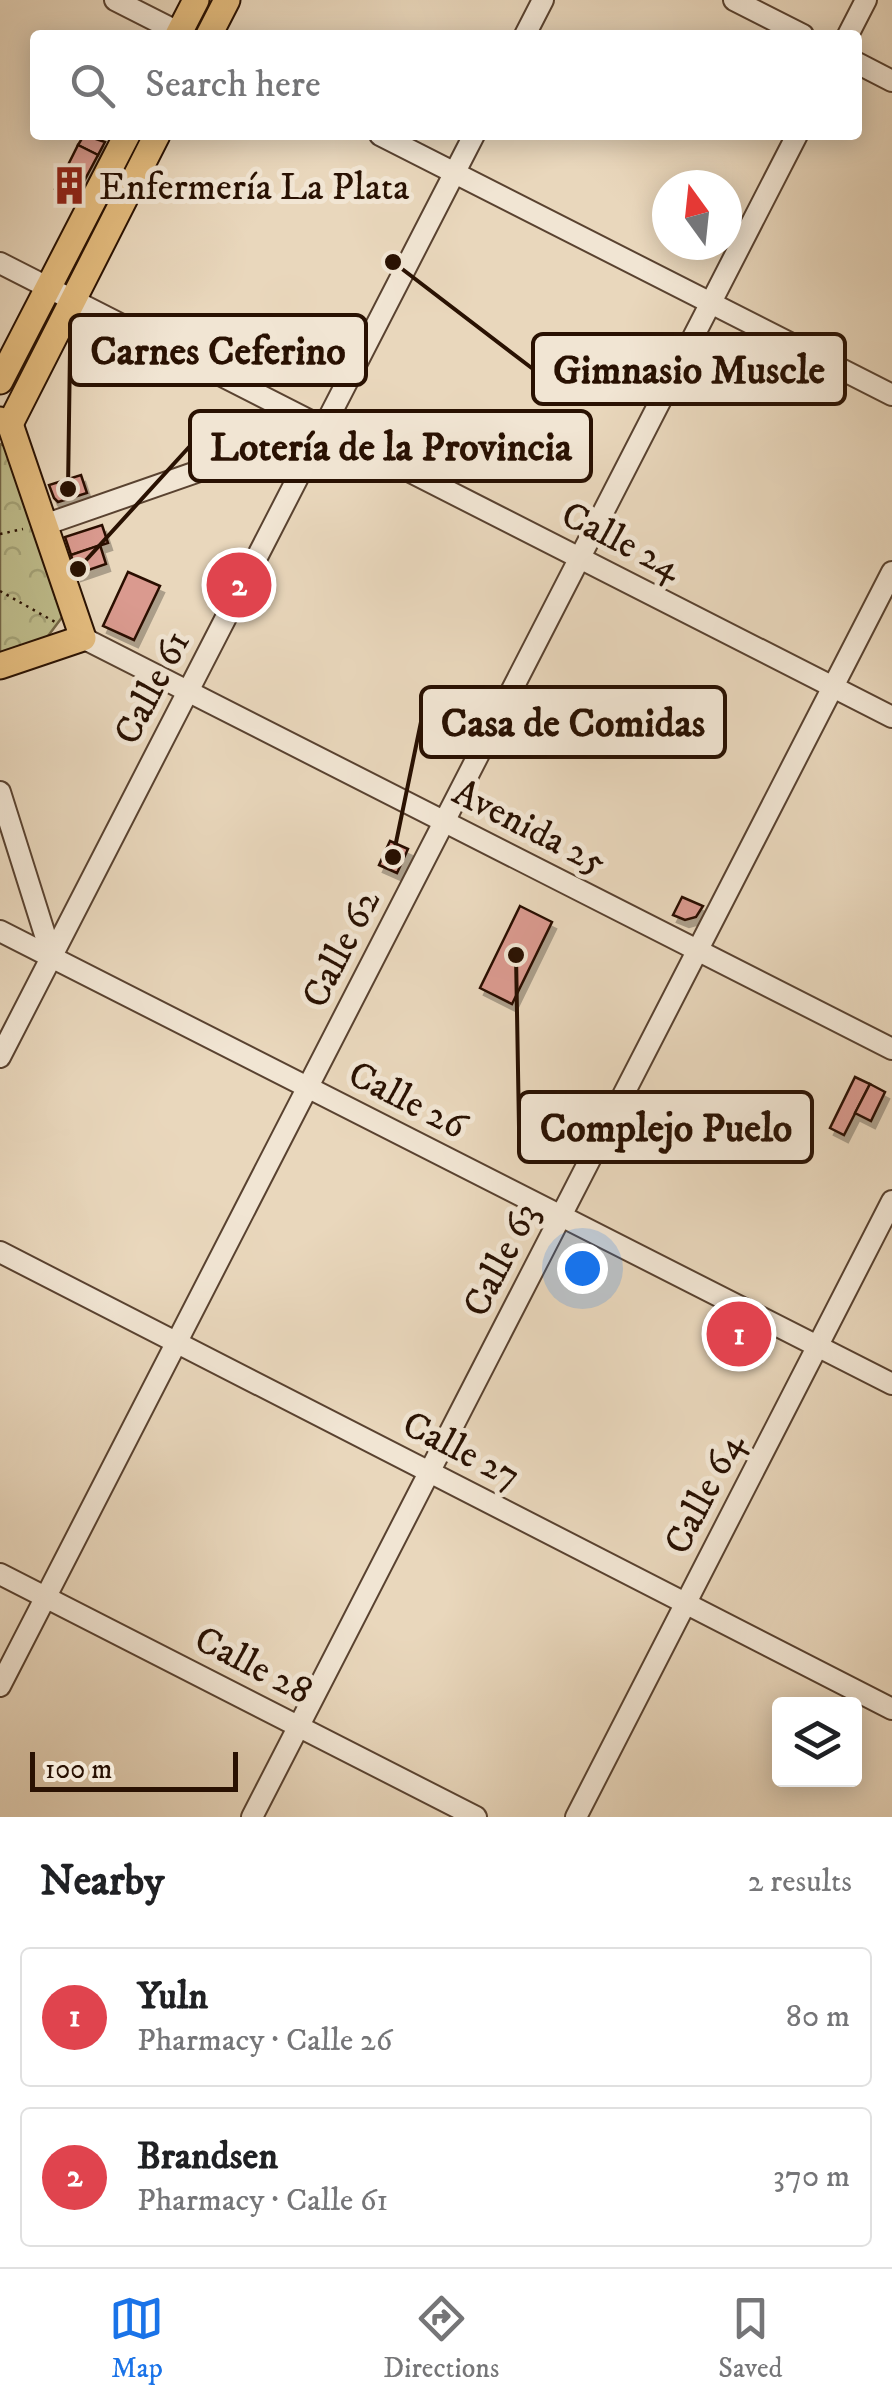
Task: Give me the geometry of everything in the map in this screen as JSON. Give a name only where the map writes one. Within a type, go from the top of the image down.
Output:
[{"type":"main road","points":[[182,30],[196,0]]},
{"type":"main road","points":[[212,30],[227,0]]},
{"type":"main road","points":[[0,382],[124,140]]},
{"type":"main road","points":[[0,666],[83,638],[5,422],[155,140]]},
{"type":"street","points":[[115,0],[172,30]]},
{"type":"street","points":[[528,30],[543,0]]},
{"type":"street","points":[[734,0],[792,30]]},
{"type":"street","points":[[851,30],[866,0]]},
{"type":"street","points":[[862,66],[892,81]]},
{"type":"street","points":[[390,140],[892,395]]},
{"type":"street","name":"Calle 61","points":[[0,1057],[471,140]]},
{"type":"street","name":"Calle 62","points":[[0,1686],[794,140]]},
{"type":"street","name":"Calle 24","points":[[0,263],[892,716]]},
{"type":"street","points":[[44,525],[323,428]]},
{"type":"street","name":"Calle 63","points":[[252,1817],[892,572]]},
{"type":"street","name":"Avenida 25","points":[[83,638],[892,1049]]},
{"type":"street","points":[[0,792],[52,957]]},
{"type":"street","name":"Calle 26","points":[[0,930],[892,1384]]},
{"type":"street","name":"Calle 64","points":[[576,1817],[892,1201]]},
{"type":"street","name":"Calle 27","points":[[0,1252],[892,1709]]},
{"type":"street","name":"Calle 28","points":[[0,1574],[476,1817]]},
{"type":"path","points":[[0,534],[44,525]]},
{"type":"path","points":[[0,591],[83,638]]},
{"type":"green space","points":[[0,444],[7,447],[66,612],[45,640],[0,655]]},
{"type":"building","points":[[81,140],[105,142],[98,155],[78,145]]},
{"type":"building","points":[[78,145],[98,155],[83,183],[64,173]]},
{"type":"building","name":"Enfermería La Plata","points":[[64,173],[83,183],[75,199],[55,189]]},
{"type":"building","points":[[81,475],[87,493],[58,502],[54,498],[49,485]]},
{"type":"building","points":[[102,525],[108,543],[71,555],[65,537]]},
{"type":"building","points":[[100,545],[106,564],[77,574],[71,555]]},
{"type":"building","points":[[128,572],[160,586],[134,640],[103,626]]},
{"type":"building","points":[[390,841],[408,849],[397,873],[379,865]]},
{"type":"building","points":[[682,897],[703,906],[696,917],[685,920],[673,915]]},
{"type":"building","points":[[520,906],[552,922],[512,1004],[480,988]]},
{"type":"building","points":[[855,1077],[870,1084],[844,1135],[830,1128]]},
{"type":"building","points":[[870,1084],[885,1092],[871,1121],[855,1113]]},
{"type":"place","name":"Enfermería La Plata","points":[[69,186]]},
{"type":"place","name":"Gimnasio Muscle","points":[[393,262]]},
{"type":"place","name":"Carnes Ceferino","points":[[68,489]]},
{"type":"place","name":"Lotería de la Provincia","points":[[78,569]]},
{"type":"place","name":"Brandsen","points":[[239,585]]},
{"type":"place","name":"Casa de Comidas","points":[[393,857]]},
{"type":"place","name":"Complejo Puelo","points":[[516,955]]},
{"type":"place","name":"Yuln","points":[[739,1334]]}]
